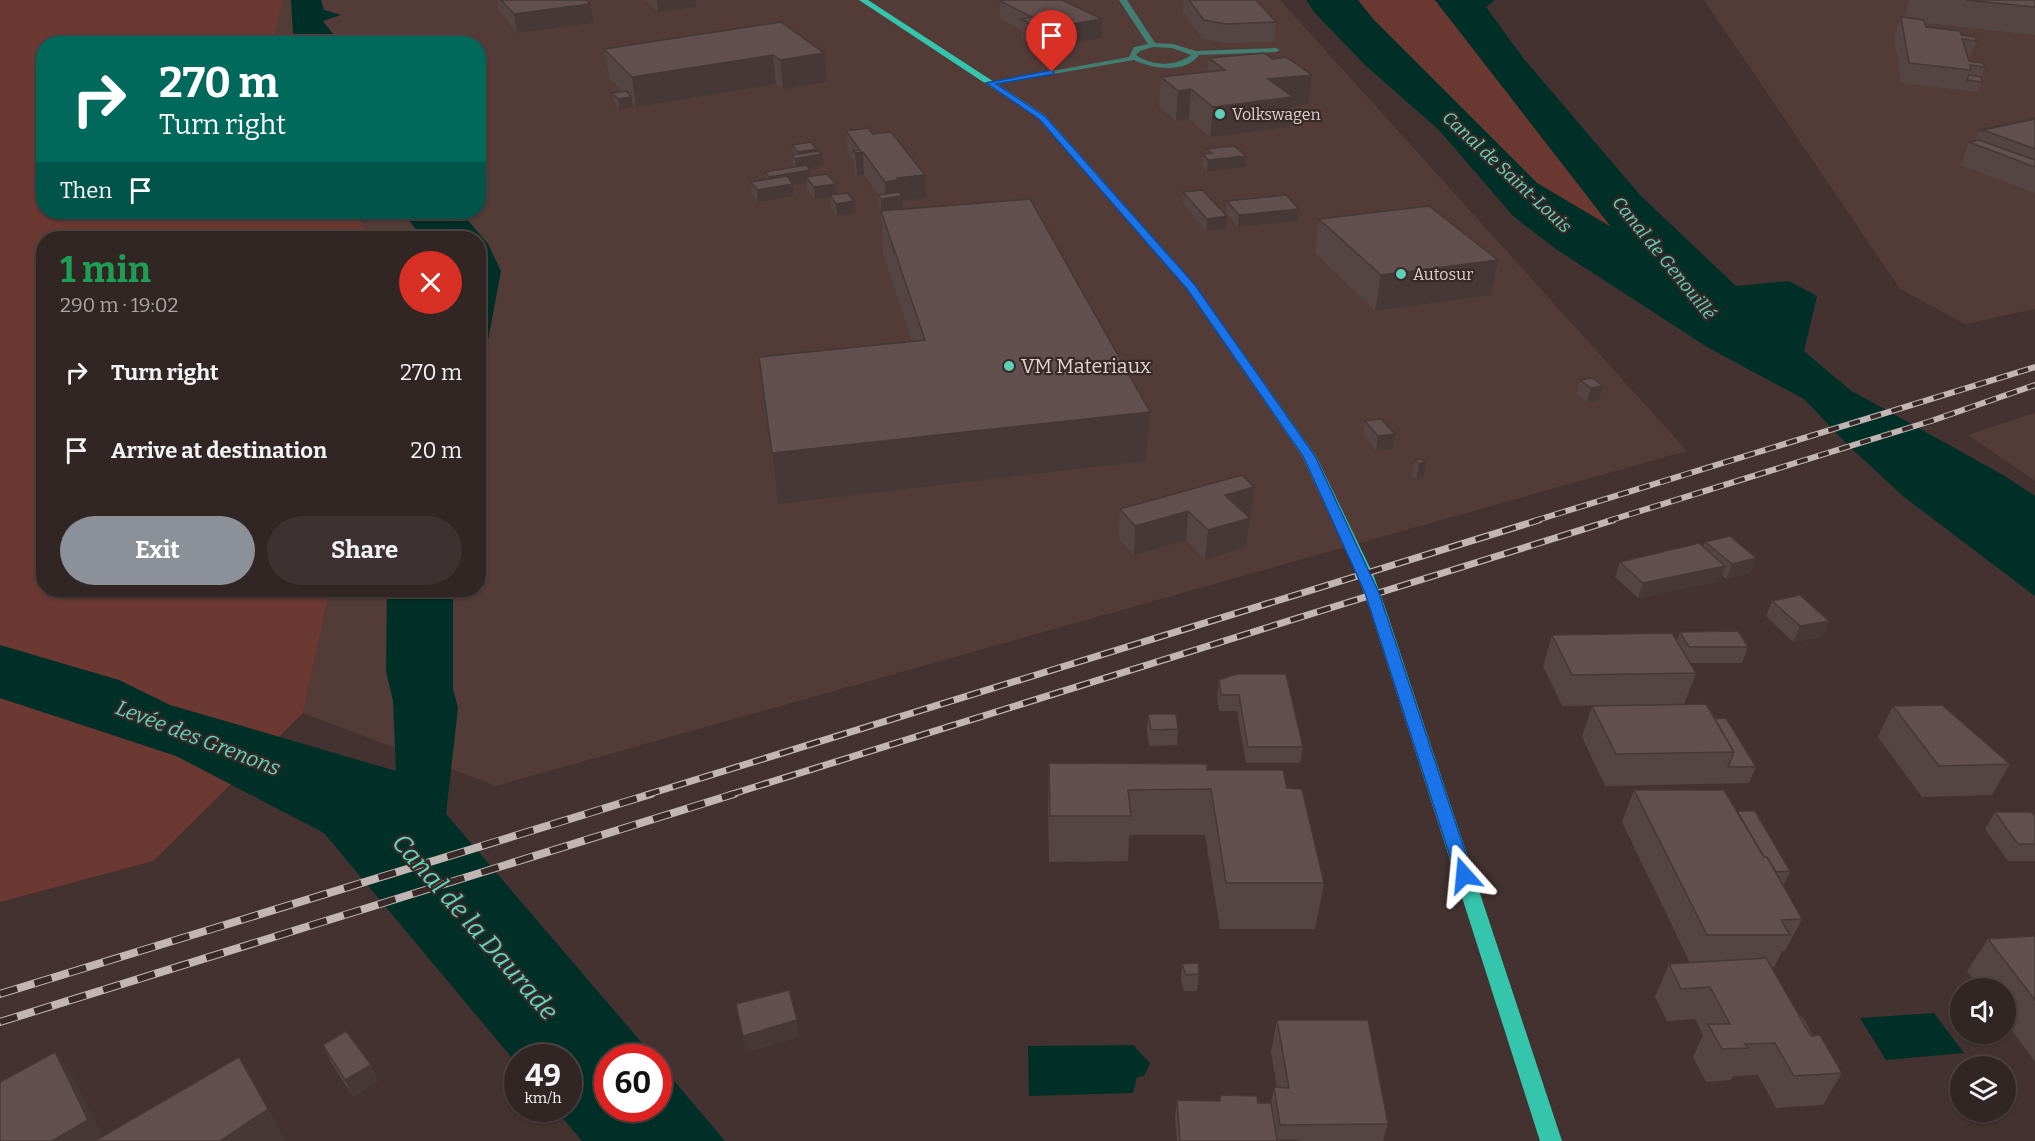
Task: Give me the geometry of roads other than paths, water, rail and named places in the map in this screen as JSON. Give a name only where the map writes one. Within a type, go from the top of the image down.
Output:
[{"type":"main road","points":[[863,0],[1042,117],[1191,287],[1309,456],[1365,574],[1378,610],[1551,1141]]},
{"type":"street","points":[[1123,0],[1153,45]]},
{"type":"street","points":[[1135,58],[1132,55],[1133,52],[1153,45],[1173,46],[1195,53],[1276,50]]},
{"type":"street","points":[[990,83],[1135,58],[1149,63],[1170,65],[1193,60],[1195,53]]},
{"type":"water","points":[[291,0],[321,0],[324,10],[341,15],[323,21],[335,36],[294,36]]},
{"type":"water","points":[[1306,0],[1358,0],[1373,19],[1537,183],[1611,227],[1435,0],[1495,0],[1486,7],[1524,59],[1640,195],[1736,286],[1789,281],[1817,296],[1804,351],[1850,390],[2003,475],[2035,496],[2035,596],[1904,497],[1849,446],[1804,399],[1707,347],[1556,249],[1513,216],[1439,130],[1365,65],[1314,12]]},
{"type":"water","points":[[408,219],[467,219],[477,231],[417,231]]},
{"type":"water","points":[[486,242],[501,271],[486,351]]},
{"type":"water","points":[[387,597],[453,597],[453,689],[458,708],[446,814],[643,1044],[594,1044],[594,1122],[672,1122],[672,1078],[725,1141],[582,1141],[566,1122],[582,1122],[582,1044],[504,1044],[504,1048],[324,833],[176,756],[0,698],[0,645],[119,680],[170,705],[396,771],[393,701],[386,671]]},
{"type":"water","points":[[1934,1013],[1950,1034],[1950,1044],[1957,1044],[1964,1053],[1886,1060],[1860,1018]]},
{"type":"water","points":[[1133,1045],[1150,1063],[1144,1076],[1137,1077],[1133,1093],[1029,1096],[1028,1046]]},
{"type":"railway","points":[[1534,521],[2035,367]]},
{"type":"railway","points":[[1608,521],[1931,421],[2035,385]]},
{"type":"railway","points":[[646,795],[1539,520]]},
{"type":"railway","points":[[729,795],[1613,520]]},
{"type":"railway","points":[[0,994],[651,794]]},
{"type":"railway","points":[[0,1022],[734,794]]},
{"type":"place","name":"Volkswagen","points":[[1220,114]]},
{"type":"place","name":"Autosur","points":[[1401,274]]},
{"type":"place","name":"VM Materiaux","points":[[1009,366]]},
{"type":"water label","name":"Canal de Saint-Louis","points":[[1507,172]]},
{"type":"water label","name":"Canal de Genouillé","points":[[1664,258]]},
{"type":"water label","name":"Levée des Grenons","points":[[198,738]]},
{"type":"water label","name":"Canal de la Daurade","points":[[475,927]]}]
